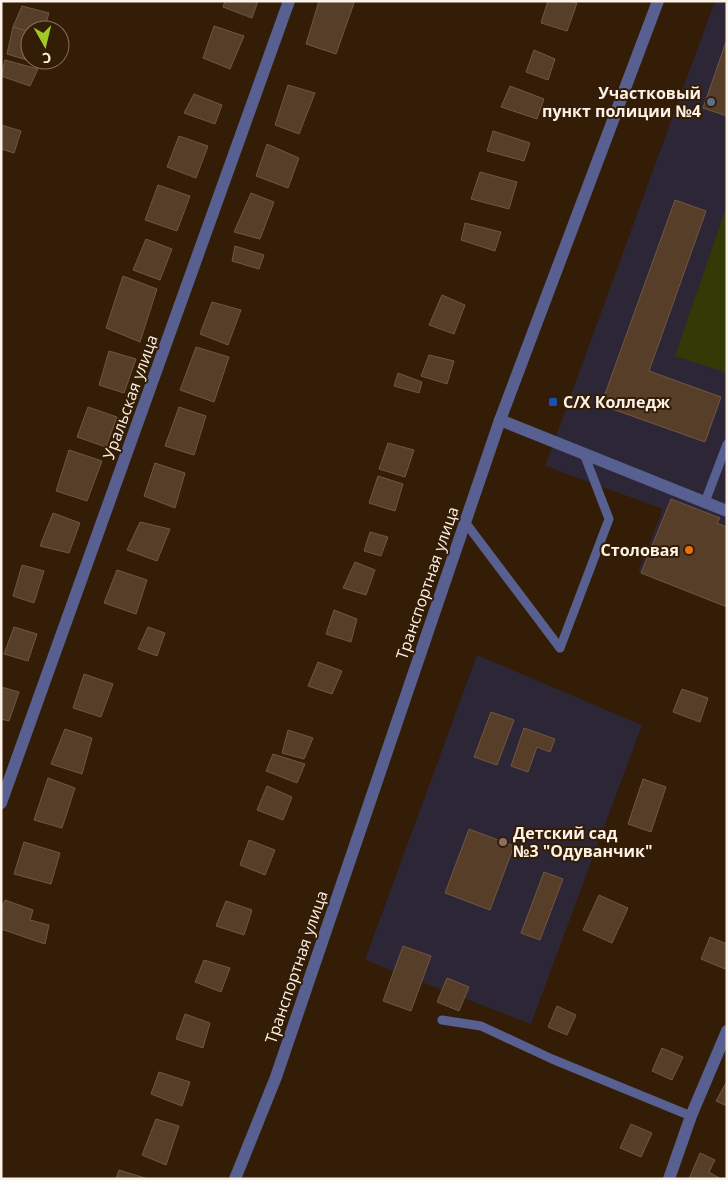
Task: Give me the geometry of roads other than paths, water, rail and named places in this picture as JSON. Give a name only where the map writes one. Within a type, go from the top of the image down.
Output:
[{"type":"street","name":"Уральская улица","points":[[1,803],[289,1]]},
{"type":"street","name":"Транспортная улица","points":[[235,1179],[276,1077],[500,420],[658,1]]},
{"type":"street","points":[[500,420],[727,511]]},
{"type":"street","points":[[669,1179],[691,1116],[727,1031]]},
{"type":"lane","points":[[705,502],[727,444]]},
{"type":"lane","points":[[465,522],[560,648],[609,519],[584,454]]},
{"type":"lane","points":[[442,1020],[481,1026],[552,1059],[691,1116]]},
{"type":"place","name":"Участковый пункт полиции №4","points":[[711,102]]},
{"type":"place","name":"С/Х Колледж","points":[[553,402]]},
{"type":"place","name":"Столовая","points":[[689,550]]},
{"type":"place","name":"Детский сад №3 \"Одуванчик\"","points":[[503,842]]}]
